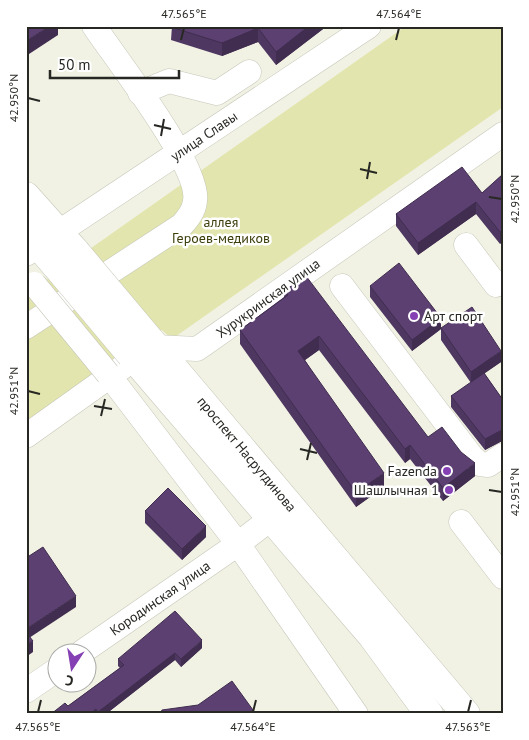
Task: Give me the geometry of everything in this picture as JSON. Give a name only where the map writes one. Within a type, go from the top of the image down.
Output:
[{"type":"main road","name":"проспект Насрутдинова","points":[[26,196],[47,247],[143,350],[280,511],[466,714]]},
{"type":"main road","name":"проспект Насрутдинова","points":[[280,511],[429,714]]},
{"type":"street","points":[[26,327],[182,225],[191,214],[196,200],[191,177],[180,152],[94,26]]},
{"type":"street","name":"улица Славы","points":[[47,247],[180,152],[369,26]]},
{"type":"street","points":[[140,93],[170,81],[217,93],[250,72]]},
{"type":"street","name":"Хурукринская улица","points":[[143,350],[197,349],[503,134]]},
{"type":"street","points":[[466,245],[501,286]]},
{"type":"street","points":[[30,280],[109,375],[238,544],[346,710]]},
{"type":"street","points":[[342,286],[472,457],[480,464],[488,465],[503,455]]},
{"type":"street","points":[[26,436],[143,350]]},
{"type":"street","name":"Кородинская улица","points":[[96,642],[238,544],[280,511]]},
{"type":"street","points":[[461,522],[503,577]]},
{"type":"street","points":[[26,691],[48,676]]},
{"type":"green space","name":"аллея Героев-медиков","points":[[406,26],[503,26],[503,107],[172,339],[162,330],[26,425],[26,294]]},
{"type":"building","points":[[26,26],[50,26],[26,41]]},
{"type":"building","points":[[172,26],[309,26],[276,52],[258,28],[222,43]]},
{"type":"building","points":[[462,167],[482,193],[503,174],[503,230],[500,232],[476,202],[418,243],[396,214]]},
{"type":"building","points":[[399,263],[441,318],[412,340],[370,286]]},
{"type":"building","points":[[306,276],[428,437],[442,427],[461,452],[475,463],[443,488],[410,445],[405,449],[319,336],[298,351],[384,473],[356,493],[240,330],[288,295],[284,291]]},
{"type":"building","points":[[472,307],[501,351],[471,372],[441,328]]},
{"type":"building","points":[[484,373],[503,400],[503,430],[485,439],[451,396]]},
{"type":"building","points":[[168,488],[206,526],[182,549],[145,511]]},
{"type":"building","points":[[43,547],[76,596],[26,629],[26,558]]},
{"type":"building","points":[[175,611],[202,640],[181,659],[175,653],[98,712],[96,709],[90,714],[51,714],[65,703],[68,706],[87,692],[98,692],[98,684],[124,665],[118,659]]},
{"type":"building","points":[[26,632],[33,641],[26,645]]},
{"type":"building","points":[[232,681],[253,710],[248,714],[160,714],[162,710],[198,705]]},
{"type":"place","name":"Арт спорт","points":[[414,316]]},
{"type":"place","name":"Fazenda","points":[[447,471]]},
{"type":"place","name":"Шашлычная 1","points":[[449,490]]}]
